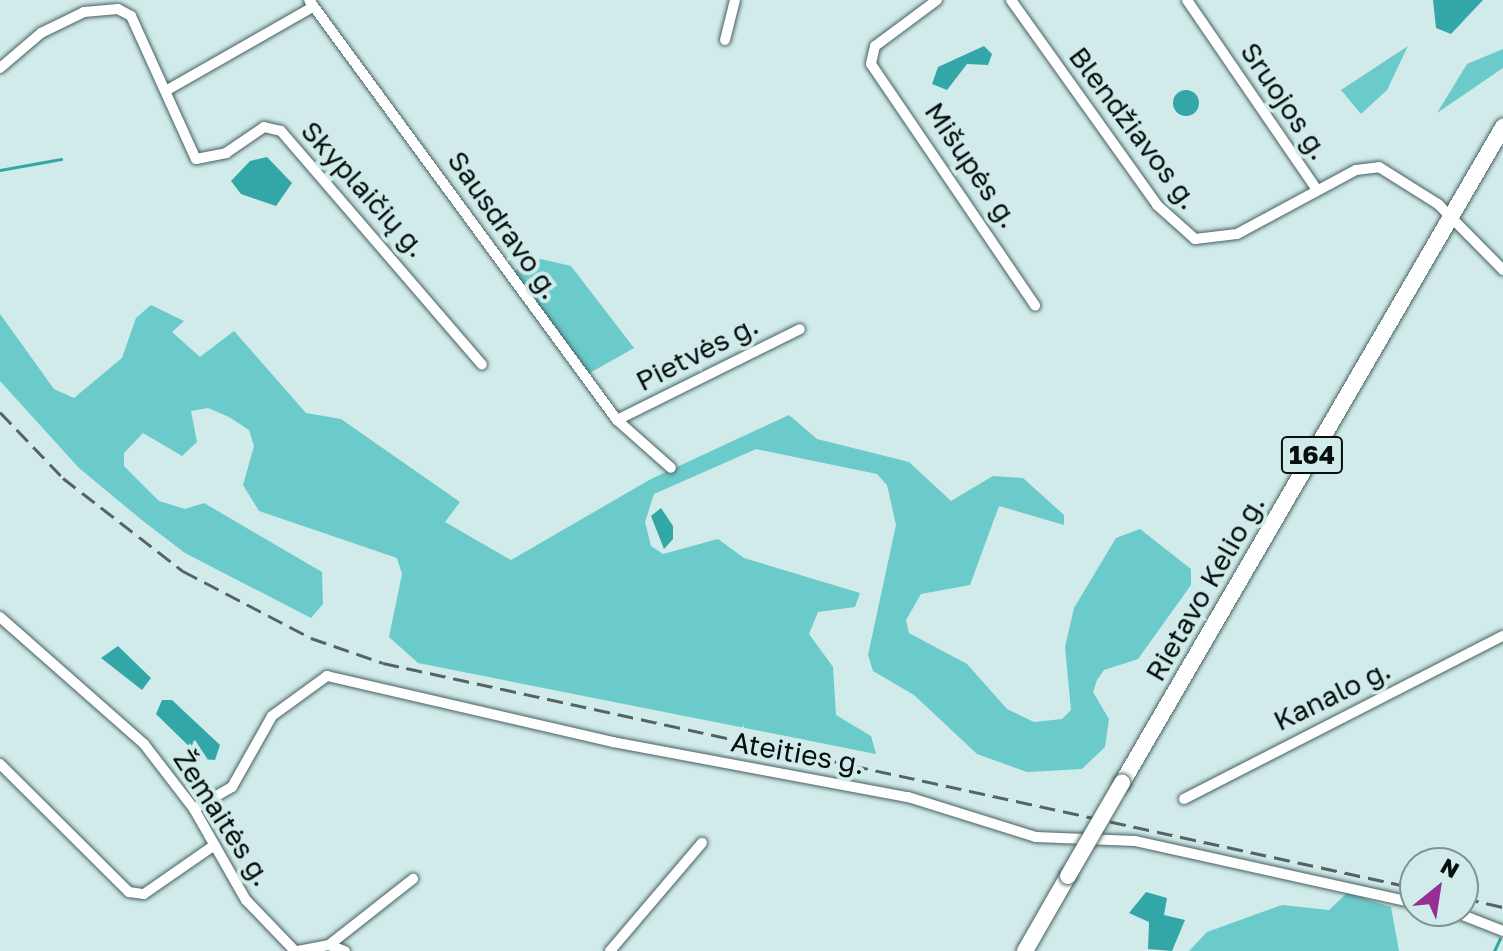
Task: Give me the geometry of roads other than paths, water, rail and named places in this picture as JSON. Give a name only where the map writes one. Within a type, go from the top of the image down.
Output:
[{"type":"main road","name":"Rietavo Kelio g.","points":[[1025,951],[1503,127]]},
{"type":"street","points":[[725,40],[735,0]]},
{"type":"street","name":"Mišupės g.","points":[[937,0],[870,54],[1035,305]]},
{"type":"street","name":"Blendžiavos g.","points":[[1011,0],[1180,231],[1222,239],[1356,170],[1379,167],[1451,217]]},
{"type":"street","name":"Sruojos g.","points":[[1187,0],[1317,190]]},
{"type":"street","points":[[169,89],[311,4]]},
{"type":"street","name":"Sausdravo g.","points":[[311,4],[617,420],[671,468]]},
{"type":"street","name":"Skyplaičių g.","points":[[0,68],[63,20],[118,9],[141,29],[169,89],[196,159],[226,153],[264,127],[287,136],[482,365]]},
{"type":"street","points":[[1451,217],[1503,270]]},
{"type":"street","name":"Pietvės g.","points":[[617,420],[800,329]]},
{"type":"street","name":"Žemaitės g.","points":[[0,617],[144,744],[194,809],[246,900],[297,951]]},
{"type":"street","name":"Kanalo g.","points":[[1184,799],[1503,636]]},
{"type":"street","name":"Ateities g.","points":[[194,809],[225,792],[272,716],[327,676],[613,742],[908,797],[1036,837],[1135,841],[1399,899]]},
{"type":"street","points":[[0,764],[129,892],[144,894],[213,846]]},
{"type":"street","points":[[610,951],[702,843]]},
{"type":"street","points":[[297,951],[329,945],[413,879]]},
{"type":"street","points":[[1479,922],[1503,931]]},
{"type":"street","points":[[329,945],[345,951]]},
{"type":"waterway","points":[[0,170],[61,159]]},
{"type":"waterway","points":[[1494,951],[1500,938]]},
{"type":"railway","points":[[0,412],[63,478],[183,571],[311,638],[383,663],[1399,885]]},
{"type":"railway","points":[[1479,902],[1503,907]]}]
